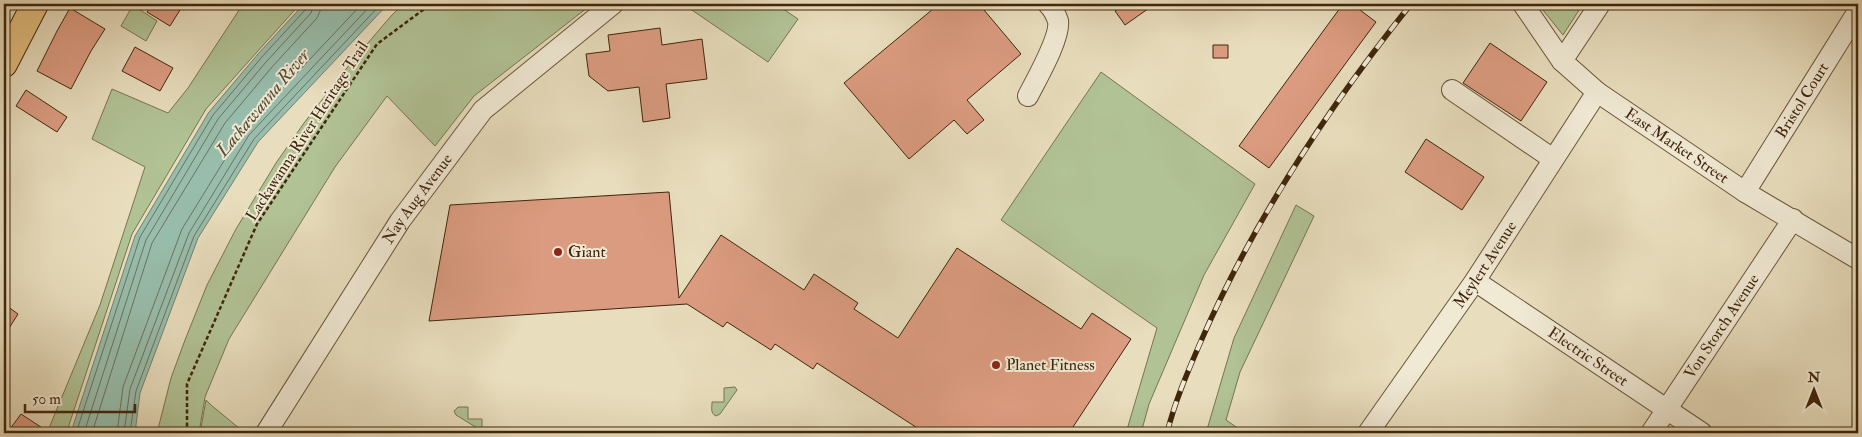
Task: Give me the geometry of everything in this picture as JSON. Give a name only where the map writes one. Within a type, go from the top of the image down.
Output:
[{"type":"main road","points":[[4,64],[35,4]]},
{"type":"street","name":"Nay Aug Avenue","points":[[266,433],[400,221],[483,110],[613,4]]},
{"type":"street","points":[[1028,96],[1056,35],[1058,23],[1053,10],[1048,4]]},
{"type":"street","name":"East Market Street","points":[[1523,4],[1562,61],[1597,92],[1745,192],[1858,259]]},
{"type":"street","points":[[1562,61],[1600,4]]},
{"type":"street","points":[[1848,4],[1858,10]]},
{"type":"street","name":"Bristol Court","points":[[1745,192],[1858,10]]},
{"type":"street","points":[[1452,90],[1553,159]]},
{"type":"street","name":"Meylert Avenue","points":[[1368,433],[1475,281],[1597,92]]},
{"type":"street","name":"Von Storch Avenue","points":[[1651,433],[1792,220]]},
{"type":"street","name":"Electric Street","points":[[1475,281],[1702,433]]},
{"type":"path","name":"Lackawanna River Heritage Trail","points":[[187,433],[187,384],[258,224],[377,44],[430,4]]},
{"type":"path","points":[[554,4],[564,9],[574,4]]},
{"type":"shaded area","points":[[243,4],[300,4],[206,109],[132,234],[68,433],[47,433],[100,305],[145,167],[92,139],[112,89],[168,113],[188,88]]},
{"type":"shaded area","points":[[403,4],[592,4],[474,96],[435,146],[387,96],[335,167],[229,339],[205,397],[199,433],[157,433],[171,378],[185,340],[207,285],[236,229],[276,163],[304,123],[350,64]]},
{"type":"shaded area","points":[[683,4],[776,4],[798,19],[768,62]]},
{"type":"shaded area","points":[[1538,4],[1583,4],[1563,35]]},
{"type":"shaded area","points":[[133,5],[157,21],[146,41],[121,26]]},
{"type":"shaded area","points":[[1101,72],[1255,184],[1204,275],[1149,404],[1141,433],[1126,433],[1157,328],[1001,220]]},
{"type":"shaded area","points":[[1296,205],[1314,216],[1240,372],[1226,420],[1245,433],[1206,433],[1234,338]]},
{"type":"shaded area","points":[[735,387],[737,390],[720,414],[714,415],[712,402],[724,402],[724,388]]},
{"type":"shaded area","points":[[206,400],[211,405],[245,433],[200,433]]},
{"type":"shaded area","points":[[458,407],[468,407],[468,419],[482,419],[482,431],[456,415],[454,411]]},
{"type":"water","name":"Lackawanna River","points":[[304,4],[388,4],[258,142],[198,238],[140,393],[135,433],[73,433],[73,426],[135,236],[209,112],[258,54]]},
{"type":"building","points":[[152,4],[170,4],[180,10],[170,26],[147,12]]},
{"type":"building","points":[[939,4],[979,4],[1021,54],[967,100],[984,120],[967,134],[954,120],[909,159],[844,83]]},
{"type":"building","points":[[1126,4],[1155,4],[1125,25],[1115,11]]},
{"type":"building","points":[[1343,4],[1352,4],[1376,22],[1269,168],[1239,146]]},
{"type":"building","points":[[70,8],[105,29],[71,89],[37,71]]},
{"type":"building","points":[[660,28],[662,45],[702,39],[707,79],[666,84],[670,118],[643,122],[639,87],[608,91],[589,76],[586,54],[610,51],[608,35]]},
{"type":"building","points":[[1490,43],[1547,82],[1521,121],[1463,83]]},
{"type":"building","points":[[1213,45],[1228,45],[1228,58],[1213,58]]},
{"type":"building","points":[[135,47],[173,68],[160,91],[122,71]]},
{"type":"building","points":[[26,90],[67,117],[57,132],[16,106]]},
{"type":"building","points":[[1426,139],[1484,177],[1462,210],[1405,172]]},
{"type":"building","points":[[669,192],[679,298],[721,235],[804,290],[814,274],[858,303],[854,309],[898,338],[957,248],[1081,329],[1092,313],[1131,339],[1069,433],[925,433],[817,363],[813,369],[775,344],[771,350],[727,322],[723,327],[687,304],[429,321],[450,205]]},
{"type":"building","points":[[4,304],[18,314],[4,336]]},
{"type":"building","points":[[21,414],[50,433],[7,433]]},
{"type":"railway","points":[[1167,433],[1178,398],[1201,341],[1244,252],[1295,166],[1323,124],[1351,83],[1411,4]]},
{"type":"place","name":"Giant","points":[[558,252]]},
{"type":"place","name":"Planet Fitness","points":[[996,365]]}]
